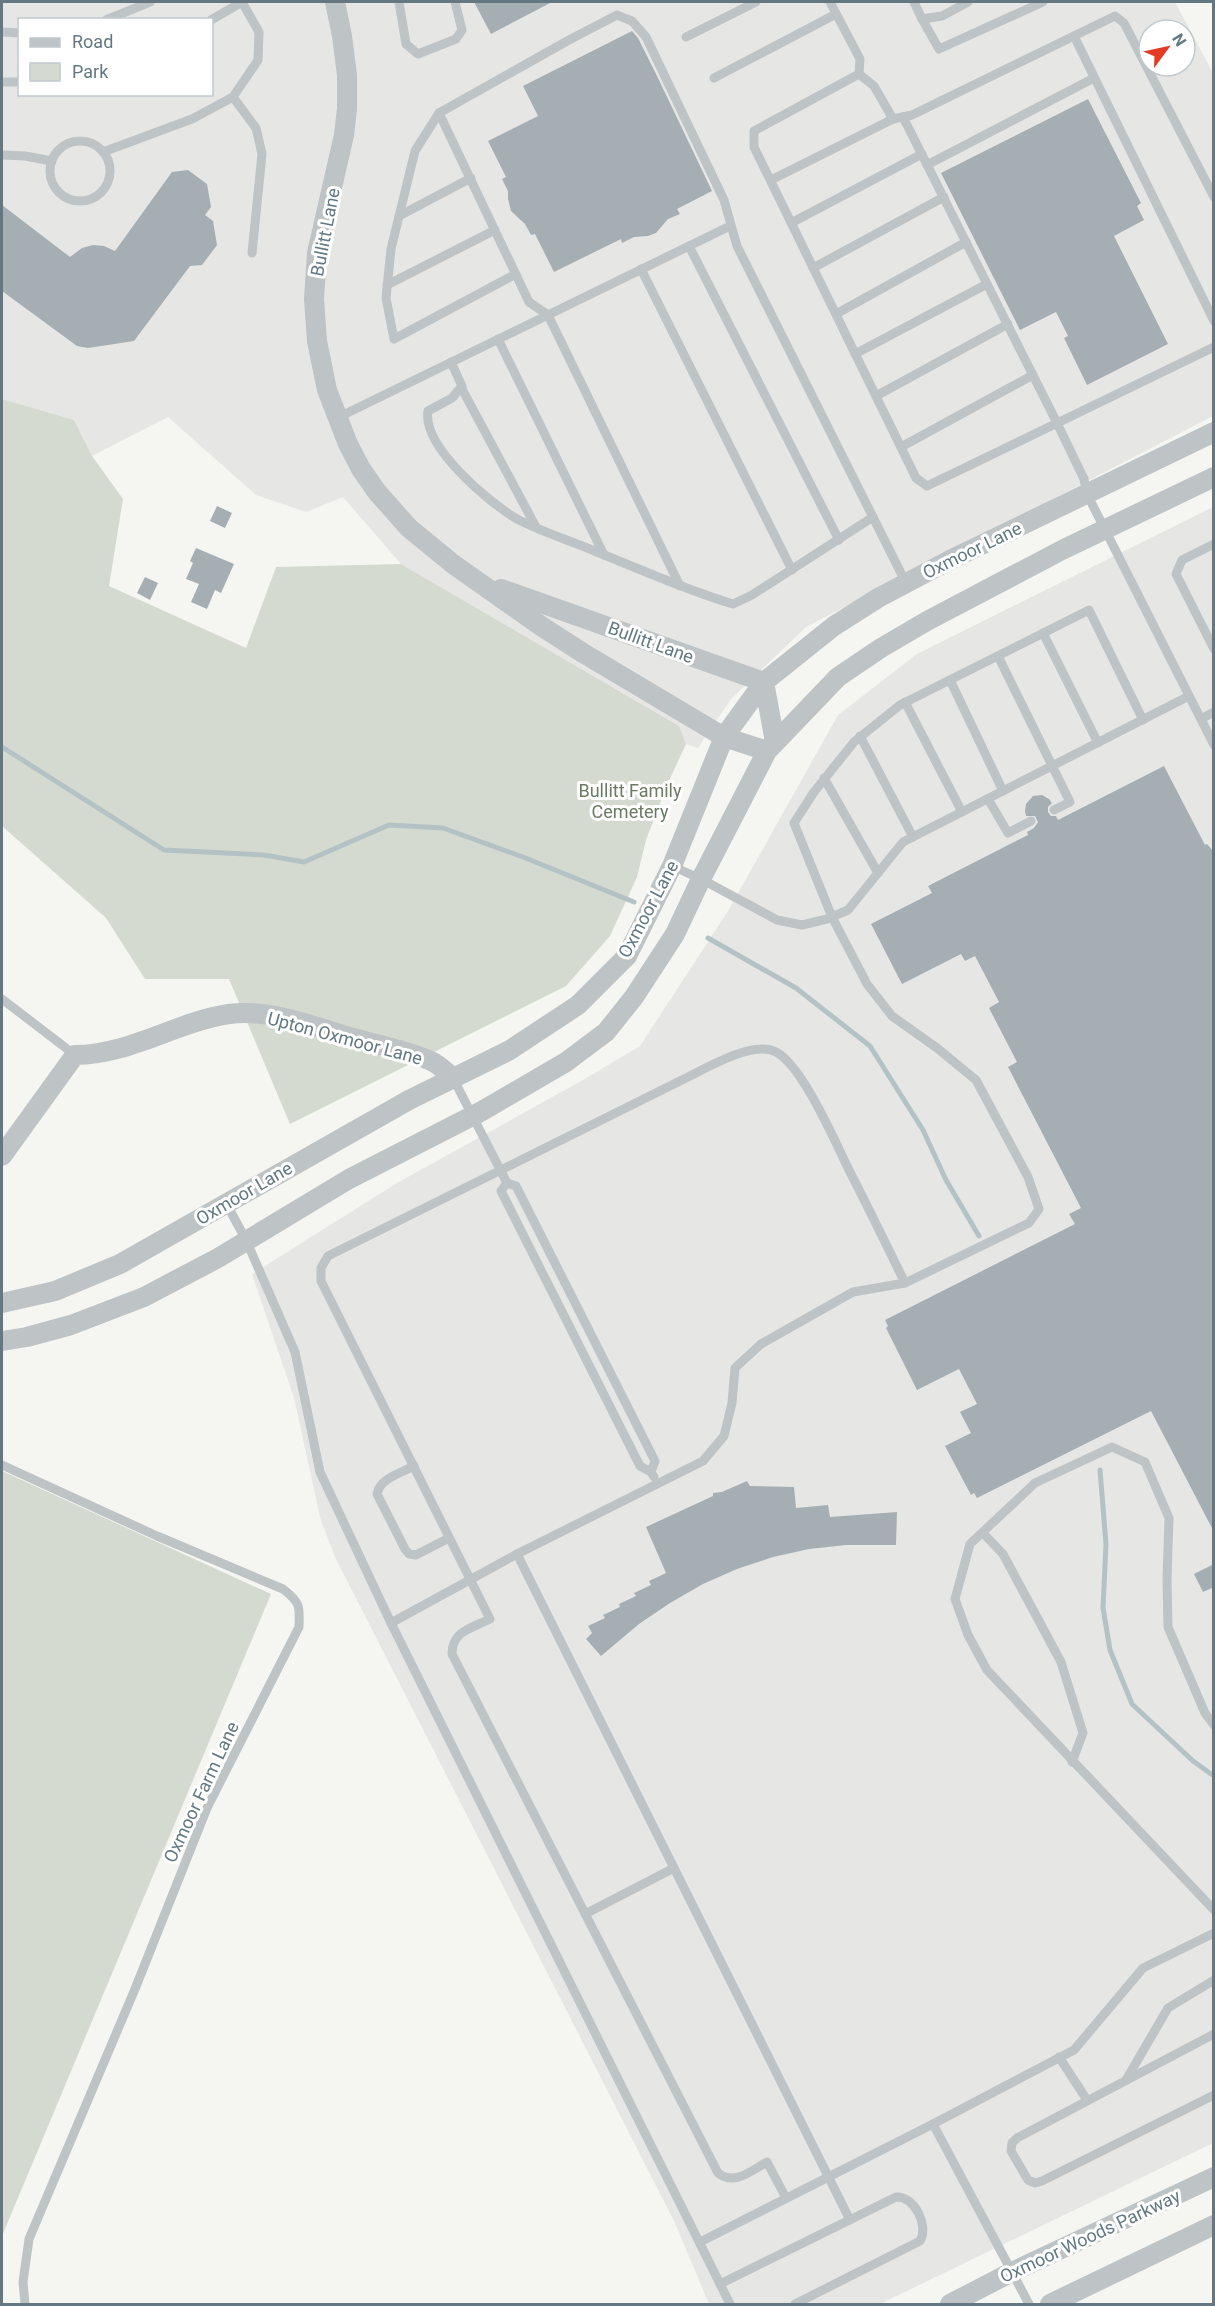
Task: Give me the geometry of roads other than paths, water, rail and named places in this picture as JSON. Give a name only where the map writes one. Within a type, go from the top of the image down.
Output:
[{"type":"street","name":"Bullitt Lane","points":[[335,2],[343,46],[347,109],[344,135],[317,253],[314,299],[317,341],[327,390],[348,444],[377,492],[409,528],[453,564],[583,653],[724,737],[771,747]]},
{"type":"street","name":"Oxmoor Lane","points":[[2,1303],[47,1293],[100,1273],[409,1100],[510,1050],[578,1005],[627,956],[672,866],[724,737],[764,682],[834,626],[878,598],[1214,432]]},
{"type":"street","name":"Oxmoor Lane","points":[[2,1341],[53,1331],[122,1307],[185,1276],[349,1179],[472,1116],[547,1073],[606,1032],[634,997],[675,934],[701,879],[771,747],[838,677],[927,621],[1214,477]]},
{"type":"street","name":"Bullitt Lane","points":[[481,582],[764,682]]},
{"type":"street","points":[[764,682],[771,747]]},
{"type":"street","name":"Upton Oxmoor Lane","points":[[75,1055],[105,1053],[215,1017],[254,1013],[284,1019],[429,1060],[453,1078]]},
{"type":"street","points":[[2,1156],[75,1055]]},
{"type":"street","name":"Oxmoor Woods Parkway","points":[[950,2304],[1012,2272],[1206,2181]]},
{"type":"street","points":[[1050,2304],[1214,2225]]},
{"type":"lane","points":[[111,18],[150,2]]},
{"type":"lane","points":[[103,152],[192,119],[233,97],[258,60],[259,32],[242,2],[213,19]]},
{"type":"lane","points":[[399,2],[406,44],[418,54],[456,39],[462,30],[454,2]]},
{"type":"lane","points":[[686,37],[756,2]]},
{"type":"lane","points":[[830,2],[860,59],[859,74]]},
{"type":"lane","points":[[914,2],[939,49],[1043,2]]},
{"type":"lane","points":[[922,18],[942,16],[968,2]]},
{"type":"lane","points":[[714,78],[836,14]]},
{"type":"lane","points":[[516,273],[394,339],[386,298],[390,249],[415,151],[439,113],[617,15],[632,21],[646,37],[724,200],[737,246],[906,583]]},
{"type":"lane","points":[[771,180],[898,118],[912,115],[1115,16],[1124,23],[1214,197]]},
{"type":"lane","points":[[2,32],[18,33]]},
{"type":"lane","points":[[1074,36],[1214,321]]},
{"type":"lane","points":[[859,74],[874,86],[922,154],[1084,478],[1087,494],[1214,746]]},
{"type":"lane","points":[[859,74],[754,131],[754,147],[916,478],[927,486],[1214,347]]},
{"type":"lane","points":[[927,165],[1094,78]]},
{"type":"lane","points":[[2,82],[18,82]]},
{"type":"lane","points":[[233,97],[256,128],[262,154],[252,254]]},
{"type":"lane","points":[[439,113],[529,302],[548,315],[680,586]]},
{"type":"lane","points":[[77,141],[87,142],[106,155],[110,170],[109,180],[97,195],[88,200],[78,201],[60,193],[50,176],[52,161],[60,149],[68,144],[77,141]]},
{"type":"lane","points":[[791,223],[922,154]]},
{"type":"lane","points":[[2,155],[52,161]]},
{"type":"lane","points":[[399,216],[471,178]]},
{"type":"lane","points":[[813,268],[944,197]]},
{"type":"lane","points":[[337,418],[730,226]]},
{"type":"lane","points":[[387,285],[495,230]]},
{"type":"lane","points":[[836,314],[966,242]]},
{"type":"lane","points":[[689,246],[838,540]]},
{"type":"lane","points":[[641,269],[792,570]]},
{"type":"lane","points":[[855,354],[987,284]]},
{"type":"lane","points":[[876,396],[1008,324]]},
{"type":"lane","points":[[498,339],[604,555]]},
{"type":"lane","points":[[451,362],[461,387],[536,527]]},
{"type":"lane","points":[[901,447],[1033,375]]},
{"type":"lane","points":[[461,387],[452,398],[428,411],[427,420],[434,438],[471,486],[517,519],[680,586],[733,604],[752,596],[873,517]]},
{"type":"lane","points":[[1214,544],[1182,560],[1176,574],[1214,649]]},
{"type":"lane","points":[[391,1623],[517,1554],[704,1461],[724,1437],[732,1403],[735,1368],[760,1344],[853,1292],[905,1283],[1029,1223],[1039,1209],[1028,1177],[976,1080],[937,1048],[892,1016],[867,984],[832,917],[794,823],[824,778],[860,736],[905,702],[1089,610],[1143,720]]},
{"type":"lane","points":[[1043,633],[1098,743]]},
{"type":"lane","points":[[998,656],[1070,802],[1054,810]]},
{"type":"lane","points":[[950,680],[1003,791]]},
{"type":"lane","points":[[672,866],[777,920],[802,925],[832,917],[848,910],[903,842],[1189,696]]},
{"type":"lane","points":[[905,702],[962,812]]},
{"type":"lane","points":[[1201,719],[1214,712]]},
{"type":"lane","points":[[860,736],[914,837]]},
{"type":"lane","points":[[824,778],[878,873]]},
{"type":"lane","points":[[988,799],[1008,833],[1031,821]]},
{"type":"lane","points":[[2,999],[75,1055]]},
{"type":"lane","points":[[786,2198],[767,2162],[733,2180],[718,2173],[452,1654],[455,1636],[490,1618],[321,1281],[321,1268],[328,1256],[734,1055],[754,1050],[776,1052],[790,1064],[813,1097],[905,1283]]},
{"type":"lane","points":[[453,1078],[507,1183],[516,1186],[655,1461],[651,1472]]},
{"type":"lane","points":[[507,1183],[501,1191],[640,1466],[651,1472],[658,1484]]},
{"type":"lane","points":[[226,1203],[246,1240],[296,1352],[320,1472],[391,1623],[730,2304]]},
{"type":"lane","points":[[1214,1725],[1205,1713],[1168,1627],[1169,1518],[1145,1462],[1112,1446],[1035,1483],[970,1544],[955,1599],[968,1635],[987,1670],[1214,1910]]},
{"type":"lane","name":"Oxmoor Farm Lane","points":[[2,1465],[157,1536],[283,1589],[296,1599],[300,1610],[299,1627],[207,1808],[135,1989],[29,2239],[23,2282],[25,2304]]},
{"type":"lane","points":[[414,1466],[384,1481],[379,1486],[377,1494],[405,1549],[410,1554],[416,1555],[449,1538]]},
{"type":"lane","points":[[983,1533],[1004,1554],[1061,1662],[1083,1732],[1072,1761]]},
{"type":"lane","points":[[517,1554],[850,2220]]},
{"type":"lane","points":[[585,1914],[674,1868]]},
{"type":"lane","points":[[700,2242],[1074,2050],[1143,1968],[1214,1933]]},
{"type":"lane","points":[[1125,2080],[1168,2008],[1214,1980]]},
{"type":"lane","points":[[1214,2034],[1017,2138],[1012,2143],[1011,2151],[1028,2180],[1035,2183],[1214,2095]]},
{"type":"lane","points":[[1059,2057],[1087,2100]]},
{"type":"lane","points":[[933,2124],[1029,2304]]},
{"type":"lane","points":[[720,2284],[896,2197],[904,2197],[911,2202],[924,2228],[920,2241],[795,2304]]},
{"type":"waterway","points":[[2,747],[164,850],[264,855],[304,862],[389,825],[443,828],[523,857],[634,902]]},
{"type":"waterway","points":[[708,938],[796,988],[870,1046],[923,1130],[946,1180],[979,1236]]},
{"type":"waterway","points":[[1100,1470],[1106,1544],[1103,1608],[1110,1650],[1132,1704],[1193,1761],[1214,1776]]},
{"type":"park label","name":"Bullitt Family Cemetery","points":[[630,800]]}]
